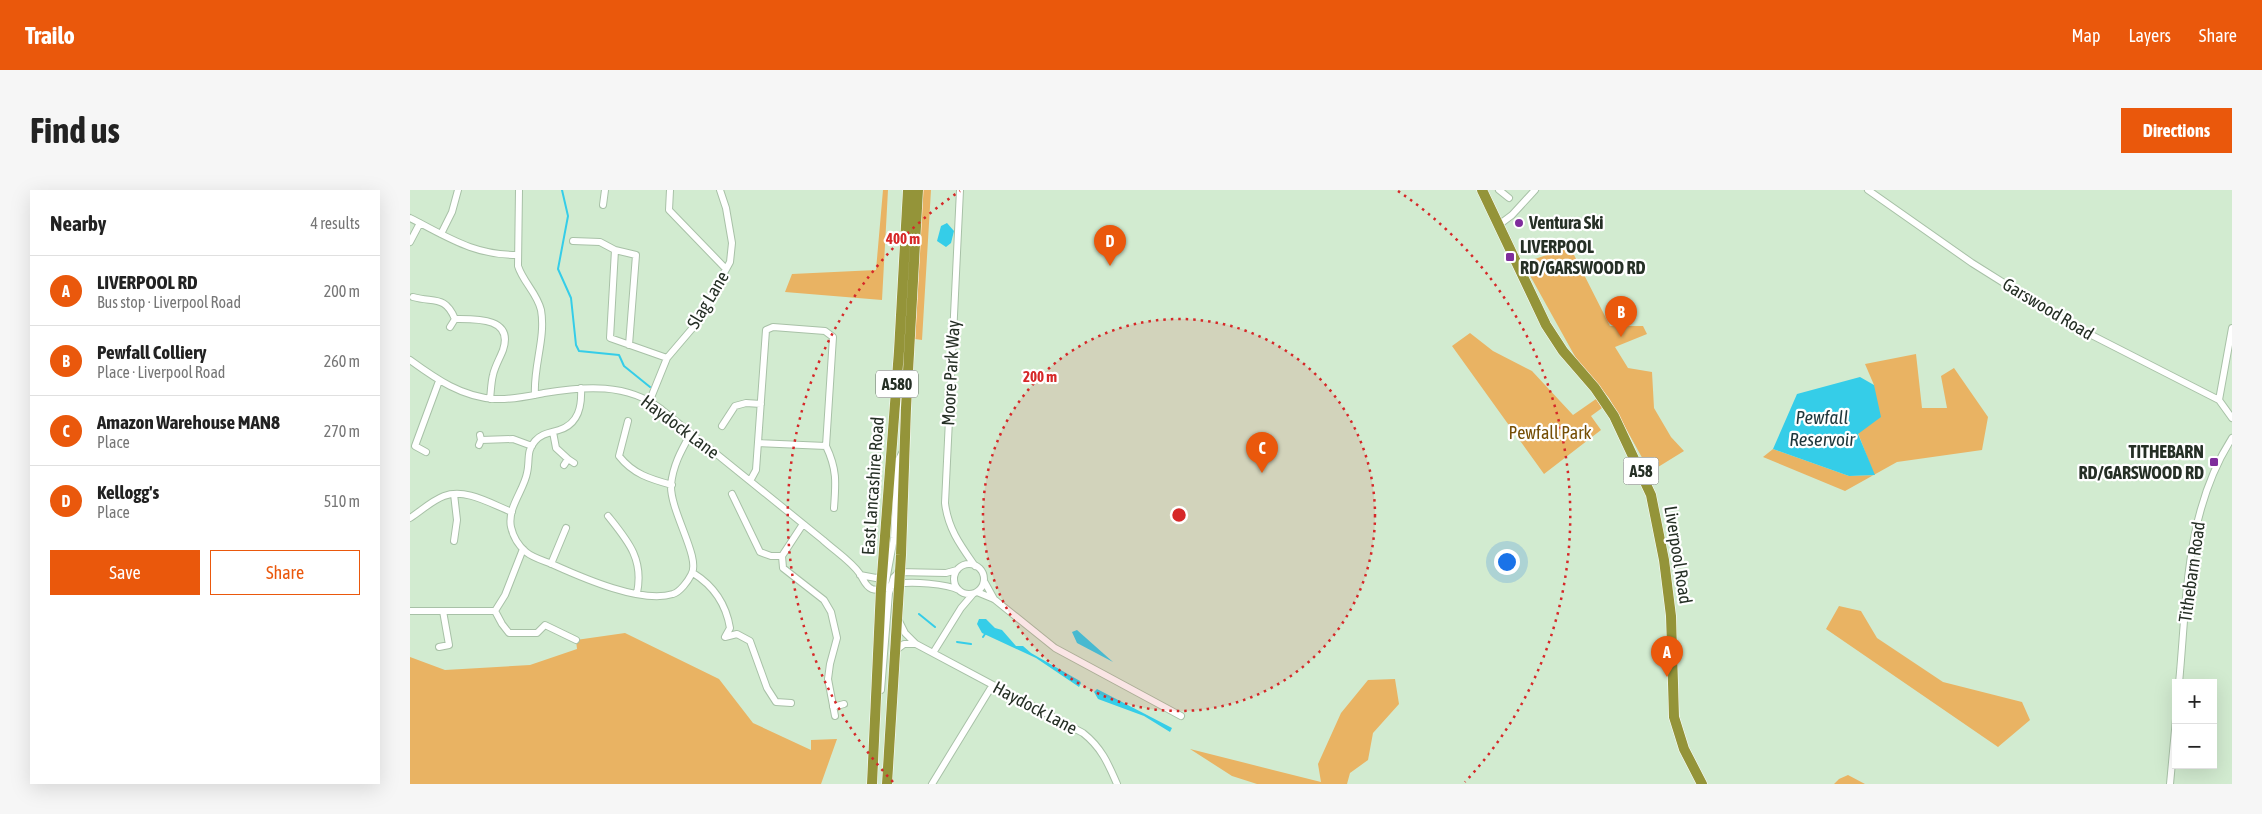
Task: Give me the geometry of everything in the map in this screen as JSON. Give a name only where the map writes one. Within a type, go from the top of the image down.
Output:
[{"type":"highway","name":"East Lancashire Road","points":[[887,784],[894,652],[898,618],[890,586],[885,576],[908,190]]},
{"type":"highway","name":"East Lancashire Road","points":[[872,784],[874,741],[890,586],[900,571],[904,447],[918,190]]},
{"type":"highway","name":"Liverpool Road","points":[[1482,190],[1500,224],[1546,324],[1563,351],[1595,388],[1614,416],[1651,495],[1662,551],[1671,616],[1674,717],[1684,749],[1702,784]]},
{"type":"street","points":[[441,234],[452,212],[458,190]]},
{"type":"street","points":[[519,190],[517,255],[520,271],[536,297],[542,318],[535,395]]},
{"type":"street","points":[[603,205],[605,190]]},
{"type":"street","points":[[670,190],[669,210],[726,269]]},
{"type":"street","name":"Slag Lane","points":[[650,400],[667,358],[696,324],[730,262],[732,243],[726,208],[720,190]]},
{"type":"street","name":"Moore Park Way","points":[[960,190],[945,504],[949,522],[964,552],[975,566]]},
{"type":"street","points":[[1499,190],[1508,194]]},
{"type":"street","points":[[1500,224],[1512,215],[1535,190]]},
{"type":"street","name":"Garswood Road","points":[[1868,190],[1972,263],[2066,322],[2219,400],[2232,418]]},
{"type":"street","points":[[410,218],[460,244],[496,254],[517,255]]},
{"type":"street","points":[[410,242],[420,223]]},
{"type":"street","points":[[573,241],[600,242],[615,250],[636,255],[629,345]]},
{"type":"street","points":[[615,250],[610,338],[667,358]]},
{"type":"street","points":[[412,288],[412,298],[445,302],[455,319]]},
{"type":"street","points":[[450,327],[455,319]]},
{"type":"street","points":[[455,319],[482,319],[499,327],[504,335],[504,346],[493,376],[490,399]]},
{"type":"street","points":[[750,481],[756,470],[766,330],[773,327],[825,331],[833,336],[826,446],[833,461],[837,480],[834,508]]},
{"type":"street","points":[[2219,400],[2232,328]]},
{"type":"street","name":"Haydock Lane","points":[[412,364],[439,381],[466,393],[490,399],[513,399],[581,388],[621,390],[650,400],[803,524],[860,575],[864,583],[871,589],[890,586]]},
{"type":"street","points":[[426,452],[415,446],[439,381]]},
{"type":"street","points":[[581,388],[582,403],[575,419],[566,427],[540,436],[532,446],[528,456],[527,475],[512,512],[511,526],[517,542],[527,553],[604,587],[658,596],[675,594],[693,573],[694,559],[675,514],[672,485],[675,460],[691,433]]},
{"type":"street","points":[[722,426],[735,406],[746,403],[761,404]]},
{"type":"street","points":[[628,421],[619,456],[628,468],[644,478],[672,485]]},
{"type":"street","points":[[553,432],[556,448],[569,462]]},
{"type":"street","name":"Tithebarn Road","points":[[2179,679],[2192,543],[2209,482],[2232,438]]},
{"type":"street","points":[[480,440],[513,439],[532,446]]},
{"type":"street","points":[[758,443],[826,446]]},
{"type":"street","points":[[885,576],[894,538],[898,461],[904,447]]},
{"type":"street","points":[[410,518],[442,497],[454,494],[468,495],[512,512]]},
{"type":"street","points":[[454,494],[457,520],[454,543]]},
{"type":"street","points":[[732,494],[760,552],[771,556],[782,556]]},
{"type":"street","points":[[608,516],[631,546],[640,577],[637,593]]},
{"type":"street","points":[[803,524],[782,556],[783,568],[824,600],[831,612],[837,638],[828,671],[835,716]]},
{"type":"street","points":[[551,564],[566,528]]},
{"type":"street","points":[[495,611],[505,595],[524,549]]},
{"type":"street","points":[[960,608],[960,591],[954,582],[964,552]]},
{"type":"street","points":[[860,575],[870,577],[885,576],[900,571],[946,574],[968,564],[981,570],[984,581],[994,599]]},
{"type":"street","points":[[693,573],[708,582],[728,613],[730,628],[725,637],[737,634],[750,641],[767,688],[776,702],[791,703]]},
{"type":"street","points":[[934,653],[960,608],[984,581]]},
{"type":"street","points":[[890,586],[946,586],[994,599],[1055,648],[1181,716]]},
{"type":"street","points":[[410,611],[495,611]]},
{"type":"street","points":[[439,648],[449,646],[444,611]]},
{"type":"street","points":[[495,611],[509,633],[524,634],[537,632],[545,625],[576,640]]},
{"type":"street","name":"Haydock Lane","points":[[898,618],[902,629],[916,644],[1083,733],[1096,743],[1104,754],[1117,784]]},
{"type":"street","points":[[894,652],[904,644],[916,644]]},
{"type":"street","points":[[932,784],[992,686]]},
{"type":"street","points":[[833,707],[844,704]]},
{"type":"street","points":[[2170,784],[2176,724]]},
{"type":"green space","points":[[883,190],[888,190],[882,300],[785,292],[792,274],[876,270]]},
{"type":"green space","points":[[923,190],[931,190],[922,340],[915,339]]},
{"type":"green space","points":[[1570,247],[1610,326],[1643,326],[1647,334],[1615,347],[1628,368],[1652,372],[1654,408],[1671,437],[1684,451],[1650,472],[1609,398],[1577,360],[1523,263]]},
{"type":"green space","name":"Pewfall Park","points":[[1470,333],[1493,351],[1532,371],[1573,415],[1596,399],[1602,408],[1591,416],[1601,430],[1544,474],[1452,346]]},
{"type":"green space","points":[[1916,354],[1922,408],[1947,408],[1941,376],[1954,368],[1988,417],[1982,450],[1897,462],[1874,475],[1858,433],[1874,385],[1865,364]]},
{"type":"green space","points":[[1773,449],[1849,476],[1874,475],[1845,491],[1763,457]]},
{"type":"green space","points":[[1839,606],[1861,611],[1877,638],[1943,682],[2022,702],[2030,720],[1998,747],[1826,629]]},
{"type":"green space","points":[[625,633],[719,679],[753,723],[811,750],[811,740],[837,739],[821,784],[410,784],[410,657],[445,670],[530,665],[577,649],[576,640]]},
{"type":"green space","points":[[1395,679],[1399,704],[1373,733],[1368,760],[1350,773],[1347,784],[1257,784],[1232,776],[1190,749],[1321,782],[1318,764],[1341,713],[1368,680]]},
{"type":"green space","points":[[1848,775],[1865,784],[1834,784],[1839,779]]},
{"type":"water","points":[[947,223],[954,231],[951,243],[946,247],[937,241],[941,226]]},
{"type":"water","name":"Pewfall Reservoir","points":[[1860,377],[1874,385],[1881,417],[1858,434],[1875,475],[1849,476],[1773,449],[1797,394]]},
{"type":"water","points":[[979,619],[986,619],[995,628],[1002,630],[1016,646],[1023,646],[1031,653],[1080,681],[1079,687],[1036,658],[982,633],[977,624]]},
{"type":"water","points":[[1077,630],[1113,662],[1077,643],[1072,632]]},
{"type":"water","points":[[1097,689],[1172,728],[1170,732],[1144,716],[1098,699],[1094,692]]},
{"type":"waterway","points":[[562,190],[568,216],[558,269],[571,298],[576,345],[579,351],[619,355],[624,366],[650,387]]},
{"type":"waterway","points":[[919,614],[935,627]]},
{"type":"waterway","points":[[957,642],[971,644]]},
{"type":"place","name":"Ventura Ski","points":[[1519,223]]},
{"type":"place","name":"LIVERPOOL RD/GARSWOOD RD","points":[[1510,257]]},
{"type":"place","name":"Kellogg's","points":[[1110,266]]},
{"type":"place","name":"Pewfall Colliery","points":[[1621,337]]},
{"type":"place","name":"TITHEBARN RD/GARSWOOD RD","points":[[2214,462]]},
{"type":"place","name":"Amazon Warehouse MAN8","points":[[1262,473]]},
{"type":"place","name":"LIVERPOOL RD","points":[[1667,677]]}]
